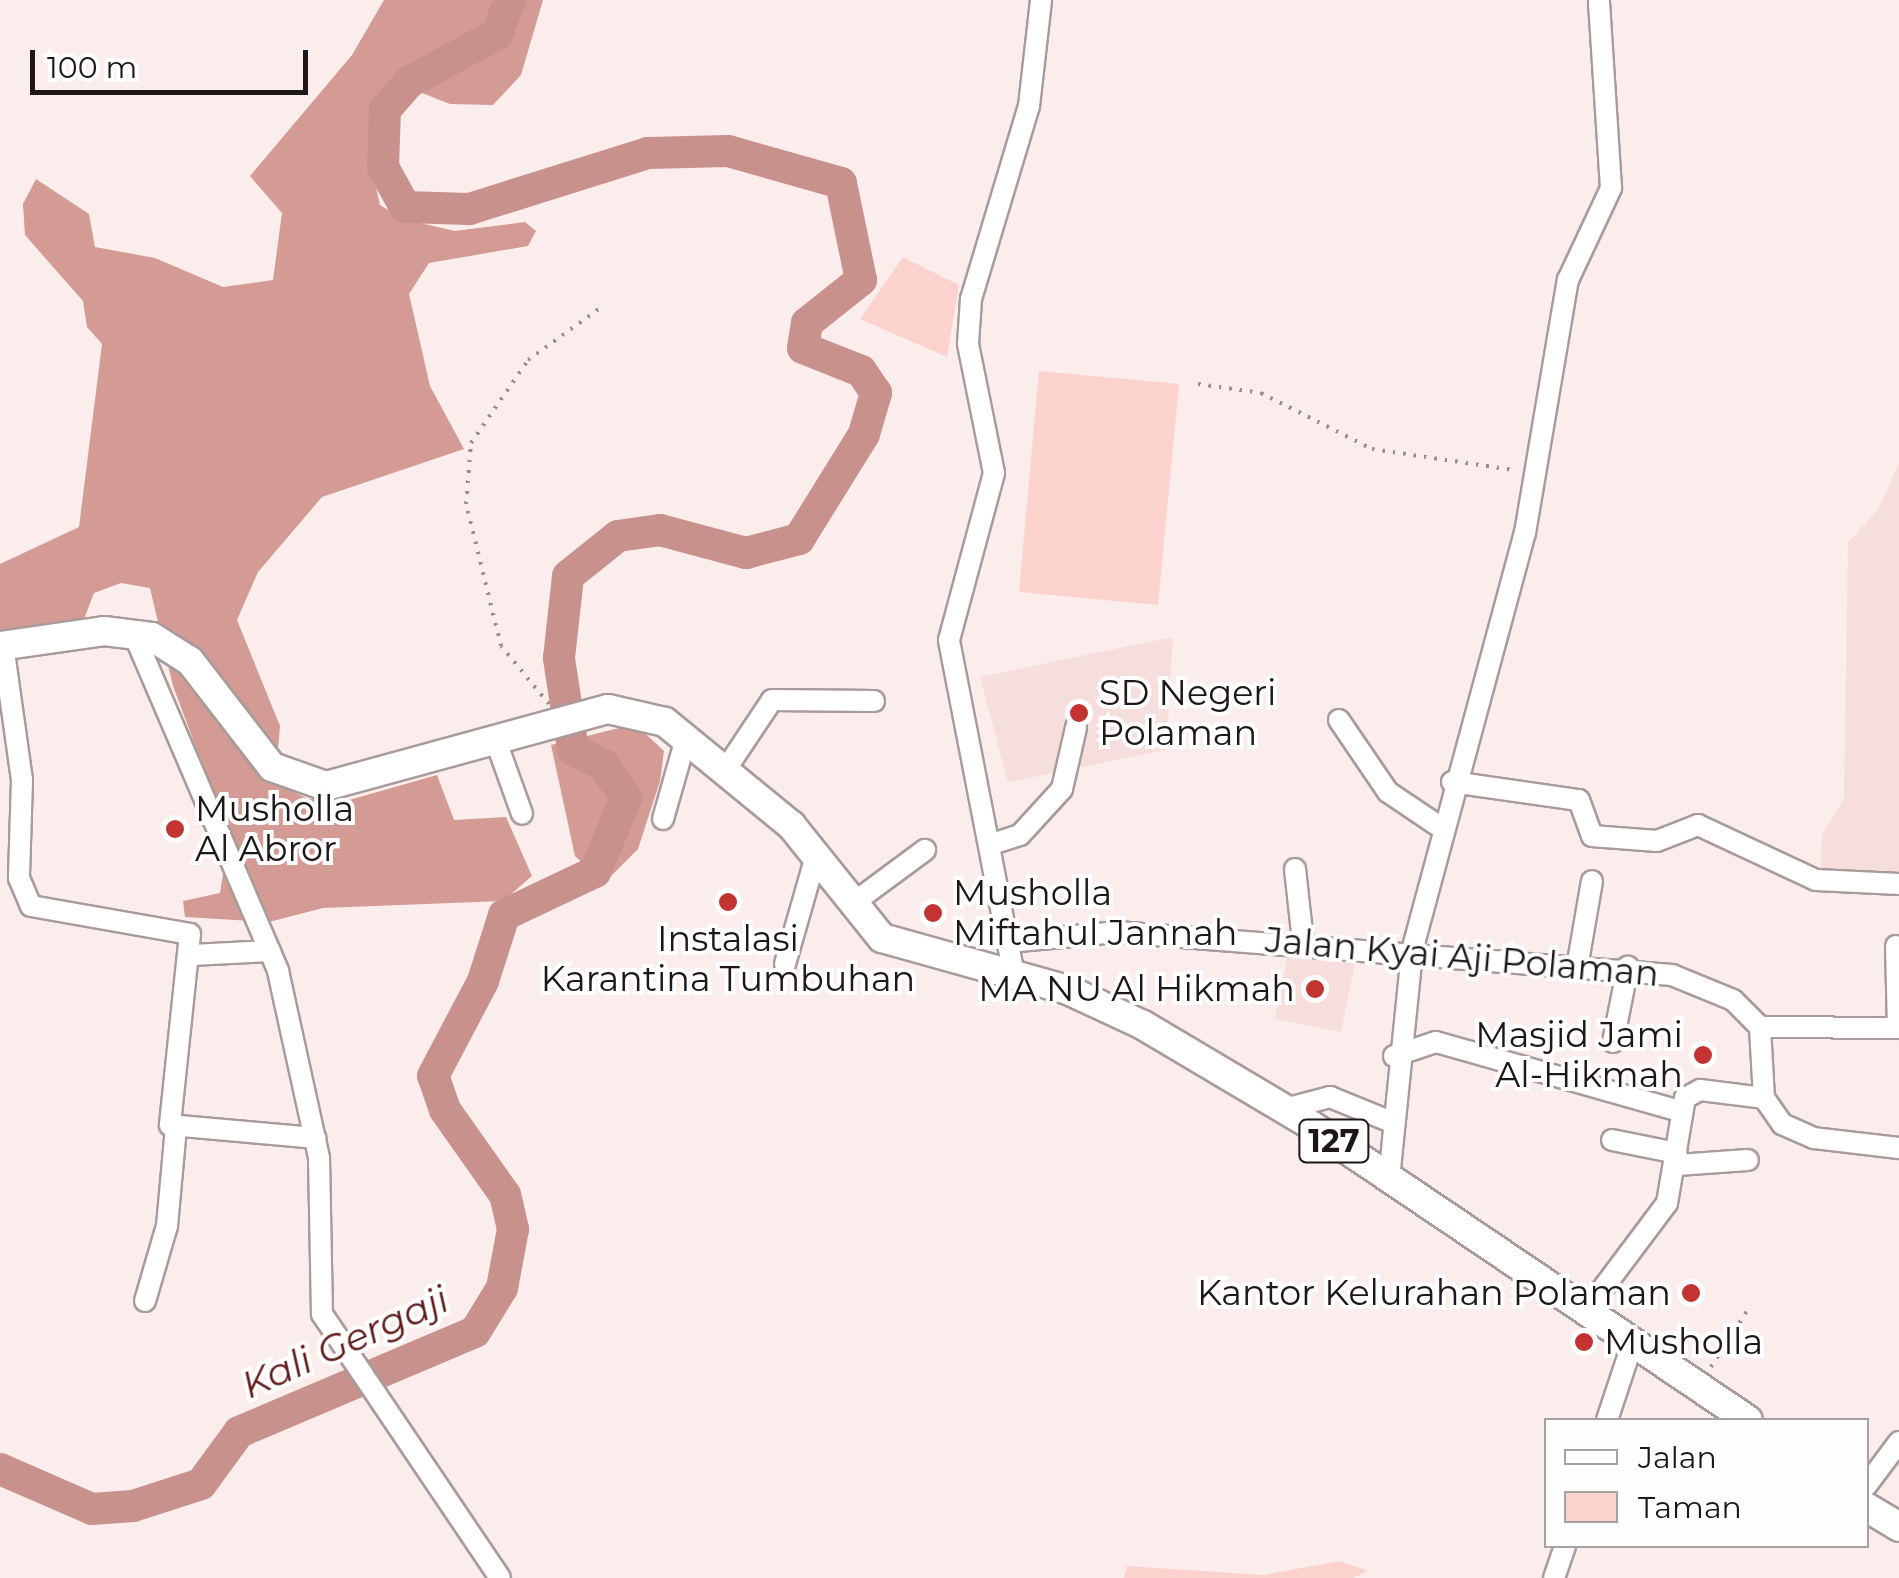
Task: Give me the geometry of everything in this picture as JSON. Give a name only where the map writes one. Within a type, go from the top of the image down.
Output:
[{"type":"main road","points":[[2,645],[132,632],[190,661],[258,755],[304,783],[351,784],[631,710],[687,735],[728,766],[816,856],[866,920]]},
{"type":"main road","name":"127","points":[[866,920],[1098,1002],[1286,1109],[1699,1383],[1745,1418]]},
{"type":"main road","points":[[1869,1509],[1899,1528]]},
{"type":"street","points":[[1014,975],[995,843],[949,640],[994,473],[971,364],[971,300],[1029,106],[1041,0]]},
{"type":"street","points":[[1389,1180],[1394,1056],[1412,950],[1440,827],[1534,472],[1568,280],[1610,188],[1599,0]]},
{"type":"street","points":[[132,632],[270,950],[315,1138],[318,1302],[358,1371],[500,1578]]},
{"type":"street","points":[[2,645],[22,780],[19,878],[30,906],[186,931],[192,955],[168,1119],[176,1128],[315,1138]]},
{"type":"street","points":[[728,766],[772,700],[874,701]]},
{"type":"street","points":[[1339,720],[1388,792],[1440,827]]},
{"type":"street","points":[[995,843],[1020,835],[1062,789],[1076,728]]},
{"type":"street","points":[[663,819],[687,735]]},
{"type":"street","points":[[497,744],[522,814]]},
{"type":"street","points":[[1452,782],[1579,800],[1592,836],[1656,842],[1698,825],[1816,880],[1899,884]]},
{"type":"street","points":[[866,920],[925,850]]},
{"type":"street","points":[[785,964],[816,856]]},
{"type":"street","points":[[1295,869],[1303,942]]},
{"type":"street","points":[[1578,962],[1592,881]]},
{"type":"street","name":"Jalan Kyai Aji Polaman","points":[[1008,942],[1117,932],[1628,966],[1716,990],[1760,1027]]},
{"type":"street","points":[[1764,1098],[1760,1027],[1898,1028],[1896,946]]},
{"type":"street","points":[[192,955],[270,950]]},
{"type":"street","points":[[1613,1042],[1628,966]]},
{"type":"street","points":[[1394,1056],[1436,1042],[1677,1110]]},
{"type":"street","points":[[1586,1311],[1667,1203],[1677,1159],[1677,1110],[1700,1090],[1764,1098],[1804,1135],[1899,1148]]},
{"type":"street","points":[[1286,1109],[1346,1098],[1394,1123]]},
{"type":"street","points":[[145,1301],[167,1226],[176,1128]]},
{"type":"street","points":[[1612,1140],[1677,1159],[1748,1160]]},
{"type":"street","points":[[1607,1418],[1633,1342]]},
{"type":"street","points":[[1869,1482],[1899,1442]]},
{"type":"street","points":[[1554,1578],[1564,1548]]},
{"type":"path","points":[[565,726],[536,678],[501,646],[466,504],[471,443],[528,360],[600,308]]},
{"type":"path","points":[[1198,384],[1261,393],[1372,449],[1534,472]]},
{"type":"path","points":[[1699,1383],[1747,1311]]},
{"type":"shaded area","points":[[384,0],[543,0],[521,75],[493,105],[450,104],[399,84],[376,111],[370,161],[380,205],[403,219],[455,231],[525,222],[536,231],[528,246],[429,263],[409,294],[430,386],[464,449],[322,497],[258,572],[237,620],[280,726],[275,782],[308,799],[349,800],[437,775],[454,820],[506,817],[532,876],[503,901],[323,908],[269,922],[185,917],[183,901],[220,893],[229,835],[173,686],[150,588],[121,583],[94,593],[84,619],[0,630],[0,564],[79,527],[102,344],[87,327],[83,301],[25,235],[23,204],[36,179],[89,214],[95,247],[155,258],[223,287],[273,280],[282,213],[250,176],[352,55]]},
{"type":"shaded area","points":[[1899,462],[1899,892],[1820,879],[1822,835],[1844,799],[1848,543],[1879,508]]},
{"type":"shaded area","name":"SD Negeri Polaman","points":[[1173,637],[1166,750],[1008,782],[980,677]]},
{"type":"shaded area","points":[[635,724],[664,751],[660,781],[638,849],[604,883],[575,856],[551,745]]},
{"type":"shaded area","name":"MA NU Al Hikmah","points":[[1290,945],[1356,958],[1341,1032],[1275,1019]]},
{"type":"green space","points":[[903,257],[959,285],[947,357],[860,319]]},
{"type":"green space","points":[[1039,371],[1179,384],[1158,605],[1019,592]]},
{"type":"green space","points":[[1340,1561],[1368,1571],[1352,1578],[1124,1578],[1127,1566],[1263,1575]]},
{"type":"waterway","name":"Kali Gergaji","points":[[0,1469],[92,1509],[133,1506],[201,1484],[239,1432],[475,1332],[502,1288],[513,1229],[505,1195],[445,1110],[433,1076],[483,981],[504,915],[595,872],[626,798],[604,765],[573,750],[559,658],[568,576],[618,536],[660,530],[746,553],[799,539],[864,434],[876,393],[861,371],[803,348],[807,323],[861,280],[841,183],[728,151],[648,153],[469,209],[405,207],[383,167],[385,110],[409,82],[497,34],[510,0]]},
{"type":"place","name":"SD Negeri Polaman","points":[[1079,713]]},
{"type":"place","name":"Musholla Al Abror","points":[[175,829]]},
{"type":"place","name":"Instalasi Karantina Tumbuhan","points":[[728,902]]},
{"type":"place","name":"Musholla Miftahul Jannah","points":[[933,913]]},
{"type":"place","name":"MA NU Al Hikmah","points":[[1315,989]]},
{"type":"place","name":"Masjid Jami Al-Hikmah","points":[[1703,1055]]},
{"type":"place","name":"Kantor Kelurahan Polaman","points":[[1691,1293]]},
{"type":"place","name":"Musholla","points":[[1584,1342]]}]
